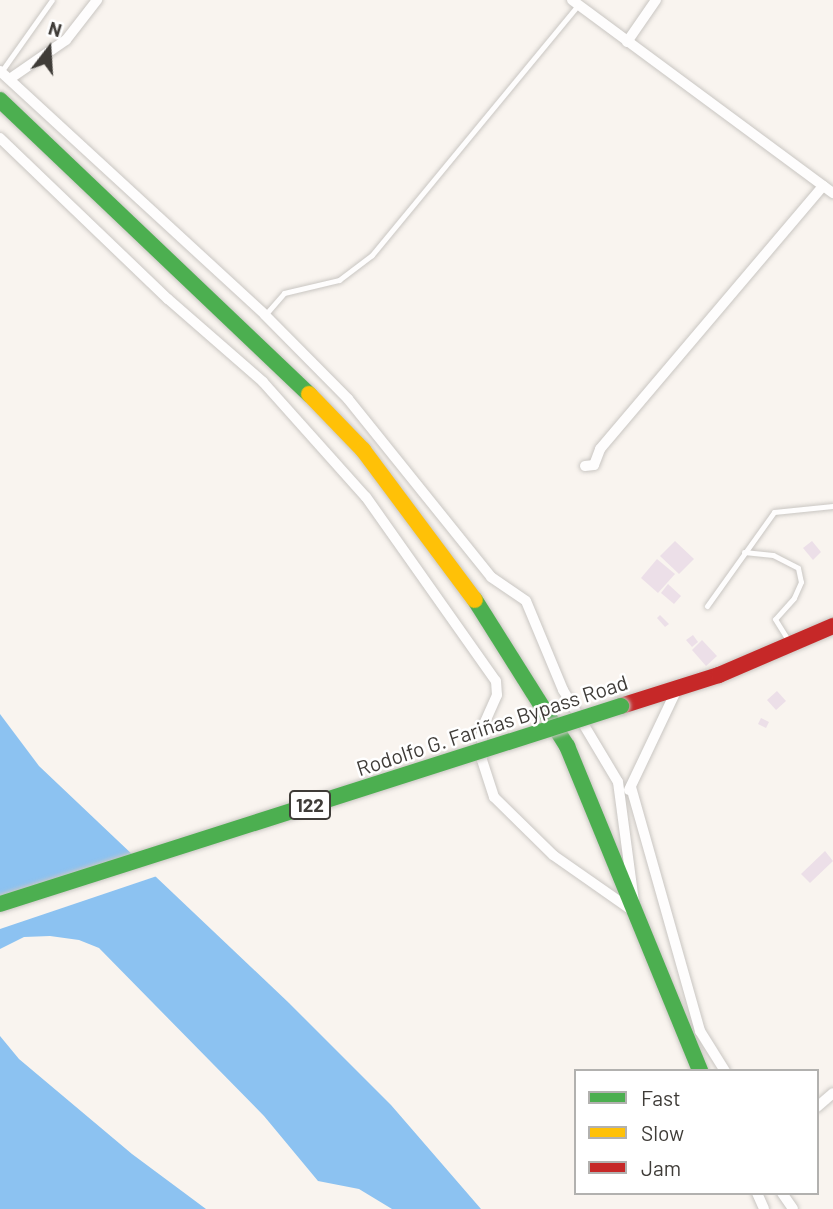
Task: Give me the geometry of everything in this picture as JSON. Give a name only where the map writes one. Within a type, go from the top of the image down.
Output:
[{"type":"street","points":[[97,0],[66,40],[4,74],[265,316],[348,399],[491,578],[526,601],[563,690],[618,782],[635,912]]},
{"type":"street","points":[[627,42],[656,0]]},
{"type":"street","points":[[575,2],[833,193]]},
{"type":"street","points":[[0,100],[282,365],[363,450],[497,629],[567,746],[685,1043],[699,1069]]},
{"type":"street","points":[[0,138],[168,299],[263,382],[366,497],[496,681],[497,695],[482,729],[482,760],[494,797],[553,855],[635,912]]},
{"type":"street","points":[[585,466],[594,465],[600,449],[823,186]]},
{"type":"street","name":"Rodolfo G. Fariñas Bypass Road","points":[[0,904],[677,688],[791,646],[833,626]]},
{"type":"street","points":[[622,802],[677,688]]},
{"type":"street","points":[[631,787],[700,1031],[724,1069]]},
{"type":"street","points":[[819,1105],[833,1093]]},
{"type":"lane","points":[[4,74],[52,0]]},
{"type":"lane","points":[[265,316],[284,293],[339,280],[372,255],[575,2]]},
{"type":"lane","points":[[707,606],[774,512],[833,506]]},
{"type":"lane","points":[[744,552],[773,555],[798,568],[800,582],[794,598],[775,618],[791,646]]},
{"type":"water","points":[[0,714],[39,766],[289,1003],[391,1105],[481,1209],[392,1209],[359,1189],[318,1181],[264,1116],[99,948],[79,940],[50,936],[24,937],[0,949]]},
{"type":"water","points":[[0,1036],[19,1059],[132,1154],[206,1209],[0,1209]]},
{"type":"pier","points":[[137,855],[160,875],[0,929],[0,899]]},
{"type":"building","points":[[675,541],[694,559],[679,574],[660,556]]},
{"type":"building","points":[[812,541],[821,552],[813,560],[803,548]]},
{"type":"building","points":[[657,559],[675,574],[658,593],[641,578]]},
{"type":"building","points":[[668,584],[681,596],[674,604],[661,593]]},
{"type":"building","points":[[660,615],[669,624],[665,627],[657,618]]},
{"type":"building","points":[[693,635],[698,642],[692,647],[686,640]]},
{"type":"building","points":[[702,640],[717,656],[706,666],[692,650]]},
{"type":"building","points":[[777,691],[786,701],[776,710],[767,700]]},
{"type":"building","points":[[761,718],[769,722],[766,728],[758,724]]},
{"type":"building","points":[[825,851],[833,861],[810,883],[801,874]]},
{"type":"traffic: fast","points":[[0,100],[309,394]]},
{"type":"traffic: fast","points":[[475,600],[567,746],[699,1069]]},
{"type":"traffic: fast","points":[[0,904],[621,706]]},
{"type":"traffic: slow","points":[[309,394],[363,450],[475,600]]},
{"type":"traffic: jam","points":[[621,706],[719,675],[833,626]]}]
